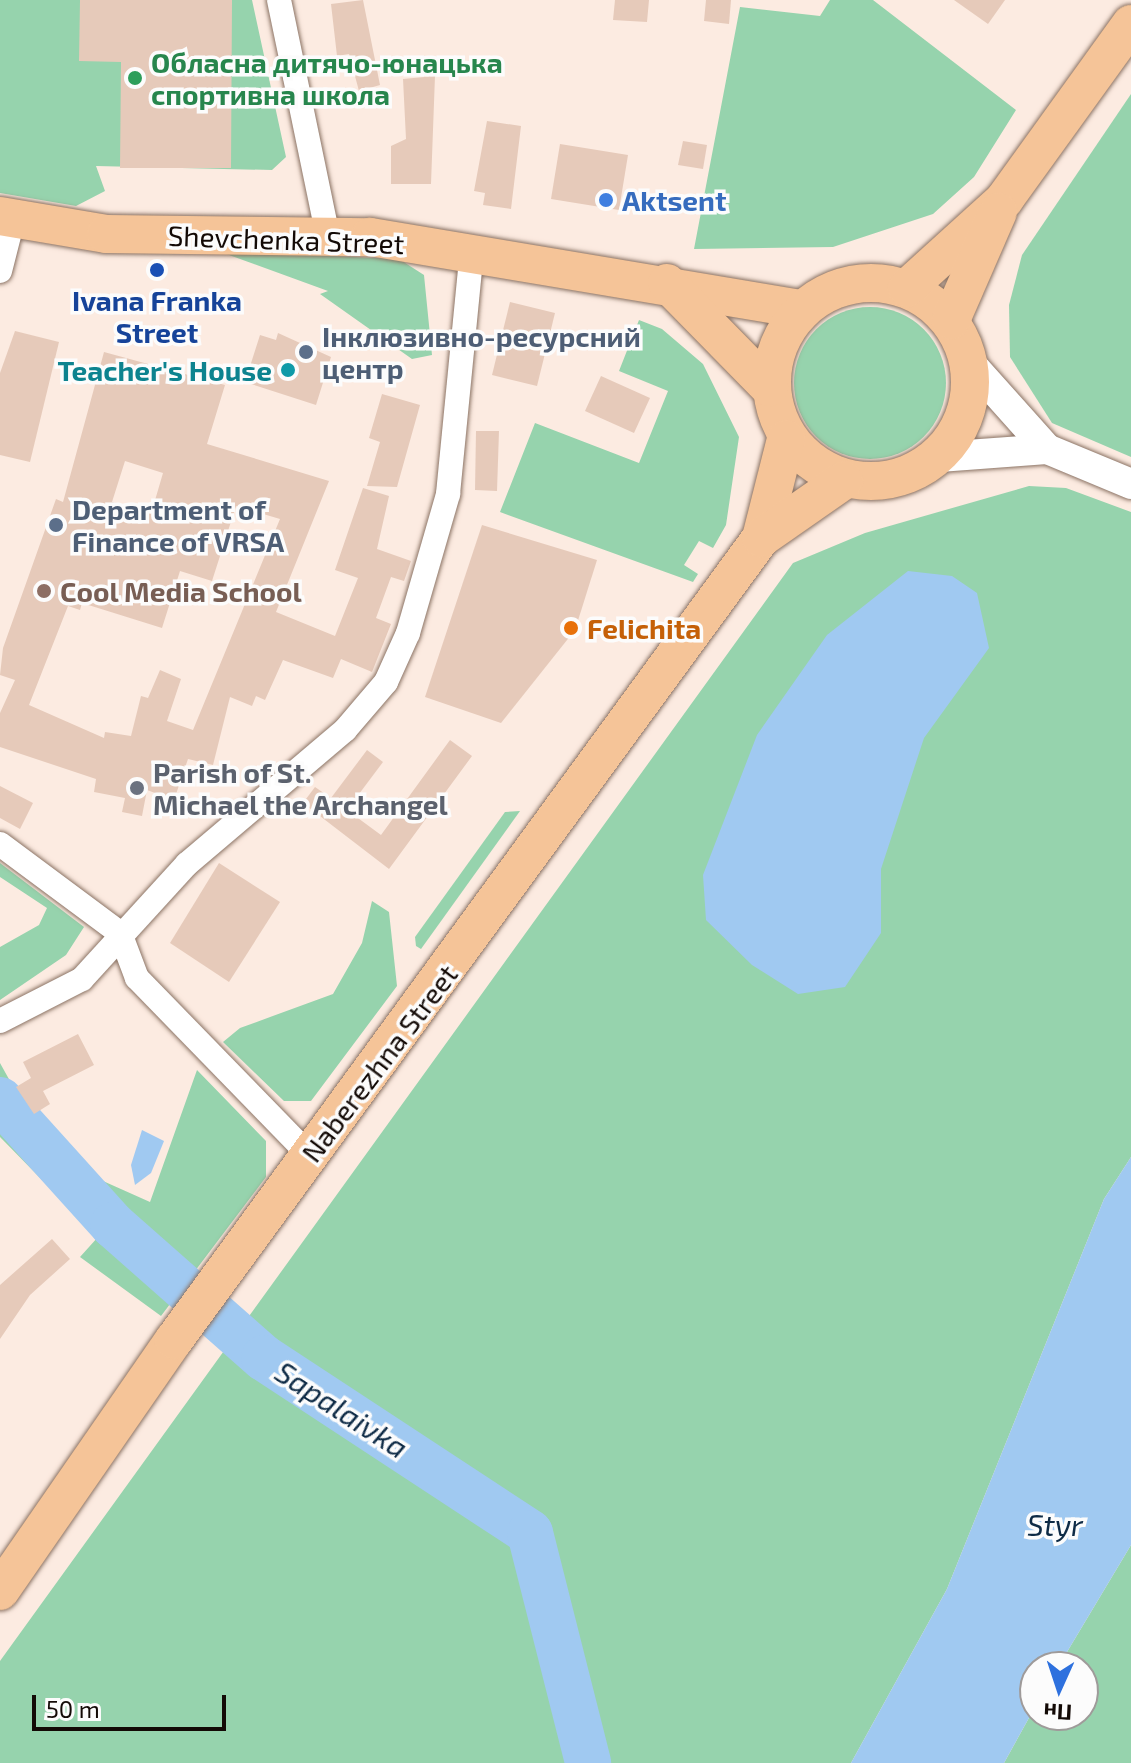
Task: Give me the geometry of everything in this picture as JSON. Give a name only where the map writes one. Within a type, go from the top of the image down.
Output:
[{"type":"main road","points":[[907,288],[1004,200],[1131,24]]},
{"type":"main road","points":[[951,320],[1004,200]]},
{"type":"main road","name":"Shevchenka Street","points":[[7,218],[106,234],[328,236],[472,250],[801,309]]},
{"type":"main road","points":[[667,283],[769,387],[786,439],[811,464],[844,480],[895,480],[939,457],[967,415],[971,364],[951,320],[907,288],[851,283],[801,309],[777,344],[769,387]]},
{"type":"main road","name":"Naberezhna Street","points":[[761,538],[786,439]]},
{"type":"main road","name":"Naberezhna Street","points":[[0,1591],[185,1325],[761,538],[844,480]]},
{"type":"street","points":[[279,0],[328,236]]},
{"type":"street","points":[[0,271],[7,218]]},
{"type":"street","points":[[0,1021],[82,979],[120,933],[225,827],[345,730],[386,682],[408,633],[448,494],[472,250]]},
{"type":"street","points":[[971,364],[1047,449],[1131,484]]},
{"type":"street","points":[[939,457],[1047,449]]},
{"type":"street","points":[[0,844],[120,933],[137,978],[309,1155]]},
{"type":"green space","name":"Обласна дитячо-юнацька спортивна школа","points":[[0,0],[252,0],[286,157],[272,170],[96,166],[105,191],[76,206],[0,193]]},
{"type":"green space","points":[[830,0],[873,0],[1016,110],[974,177],[933,214],[833,247],[694,249],[740,7],[820,16]]},
{"type":"green space","points":[[1131,94],[1131,457],[1052,423],[1010,357],[1009,305],[1022,255]]},
{"type":"green space","points":[[218,251],[399,259],[424,275],[432,355],[412,359],[320,294],[328,291]]},
{"type":"green space","points":[[870,307],[899,313],[924,329],[940,354],[946,383],[940,412],[924,437],[899,453],[870,459],[841,453],[816,437],[800,412],[794,383],[800,354],[816,329],[841,313]]},
{"type":"green space","points":[[639,320],[662,329],[703,364],[739,437],[726,525],[713,548],[699,541],[684,565],[698,574],[693,582],[500,512],[535,423],[639,463],[668,391],[619,371]]},
{"type":"green space","points":[[1029,486],[1066,488],[1131,512],[1131,1157],[1104,1199],[947,1589],[851,1763],[0,1763],[0,1661],[793,563],[865,533]]},
{"type":"green space","points":[[520,811],[421,949],[416,946],[415,937],[505,812]]},
{"type":"green space","points":[[0,863],[84,927],[66,955],[0,1000],[0,947],[39,925],[47,908],[0,877]]},
{"type":"green space","points":[[372,901],[389,912],[397,986],[311,1101],[284,1101],[223,1042],[240,1028],[333,994],[362,943]]},
{"type":"green space","points":[[0,1063],[35,1126],[94,1177],[150,1202],[197,1070],[266,1141],[266,1177],[161,1316],[80,1257],[98,1237],[0,1137]]},
{"type":"green space","points":[[1131,1545],[1131,1763],[1004,1763],[1022,1731],[1099,1731],[1099,1651],[1068,1651]]},
{"type":"water","points":[[908,571],[952,576],[977,593],[989,648],[924,738],[881,869],[881,933],[845,987],[798,994],[752,965],[706,920],[703,875],[757,735],[827,635]]},
{"type":"water","points":[[142,1130],[164,1141],[151,1173],[135,1185],[131,1165]]},
{"type":"water","name":"Styr","points":[[1131,1157],[1131,1545],[1068,1651],[1019,1651],[1019,1731],[1022,1731],[1004,1763],[851,1763],[947,1589],[1104,1199]]},
{"type":"building","points":[[80,0],[232,0],[231,168],[120,168],[121,62],[79,61]]},
{"type":"building","points":[[363,0],[380,85],[359,91],[349,54],[337,56],[331,4]]},
{"type":"building","points":[[615,0],[649,0],[647,22],[613,20]]},
{"type":"building","points":[[706,0],[731,0],[729,24],[704,21]]},
{"type":"building","points":[[954,0],[1005,0],[988,24]]},
{"type":"building","points":[[435,76],[431,184],[391,184],[391,146],[406,139],[403,79]]},
{"type":"building","points":[[487,121],[521,126],[511,209],[483,205],[485,193],[474,191]]},
{"type":"building","points":[[683,141],[707,145],[703,169],[678,165]]},
{"type":"building","points":[[560,144],[628,155],[619,210],[551,199]]},
{"type":"building","points":[[510,302],[555,313],[537,386],[492,375]]},
{"type":"building","points":[[15,331],[59,342],[30,462],[0,455],[0,373]]},
{"type":"building","name":"Teacher's House","points":[[278,333],[331,357],[316,405],[245,382],[260,335],[276,340]]},
{"type":"building","points":[[104,352],[225,385],[207,444],[329,481],[276,612],[335,636],[358,578],[335,570],[363,488],[389,496],[377,549],[411,561],[404,581],[391,577],[376,618],[391,624],[372,672],[341,659],[333,678],[283,660],[265,700],[256,696],[252,706],[230,697],[213,765],[188,759],[174,800],[147,790],[142,816],[122,812],[125,798],[94,792],[96,779],[0,747],[0,713],[15,680],[0,675],[3,648],[56,499],[63,502]],"holes":[[[125,461],[163,473],[151,514],[112,502]],[[236,506],[280,519],[193,730],[167,721],[181,679],[160,670],[148,698],[141,696],[131,736],[105,732],[104,738],[29,705],[68,606],[80,610],[82,603],[162,628],[180,571],[212,581]]]},
{"type":"building","points":[[601,376],[650,398],[634,433],[585,411]]},
{"type":"building","points":[[382,394],[420,405],[397,487],[367,486],[380,442],[369,438]]},
{"type":"building","points":[[476,431],[499,431],[497,491],[475,490]]},
{"type":"building","points":[[482,525],[597,560],[575,630],[501,723],[425,697]]},
{"type":"building","points":[[450,740],[472,756],[389,869],[303,803],[315,787],[331,798],[367,750],[383,762],[347,810],[381,835]]},
{"type":"building","points":[[0,786],[33,803],[20,829],[0,818]]},
{"type":"building","points":[[219,863],[280,902],[229,982],[170,943]]},
{"type":"building","points":[[78,1034],[94,1065],[43,1091],[50,1104],[34,1114],[16,1087],[31,1078],[23,1062]]},
{"type":"building","points":[[52,1239],[70,1259],[30,1295],[0,1339],[0,1285]]},
{"type":"waterway","name":"Sapalaivka","points":[[0,1100],[113,1225],[264,1358],[530,1533],[588,1763]]},
{"type":"place","name":"Обласна дитячо-юнацька спортивна школа","points":[[135,78]]},
{"type":"place","name":"Aktsent","points":[[606,200]]},
{"type":"place","name":"Ivana Franka Street","points":[[157,270]]},
{"type":"place","name":"Інклюзивно-ресурсний центр","points":[[306,352]]},
{"type":"place","name":"Teacher's House","points":[[288,370]]},
{"type":"place","name":"Department of Finance of VRSA","points":[[56,525]]},
{"type":"place","name":"Cool Media School","points":[[44,591]]},
{"type":"place","name":"Felichita","points":[[571,628]]},
{"type":"place","name":"Parish of St. Michael the Archangel","points":[[137,788]]}]
